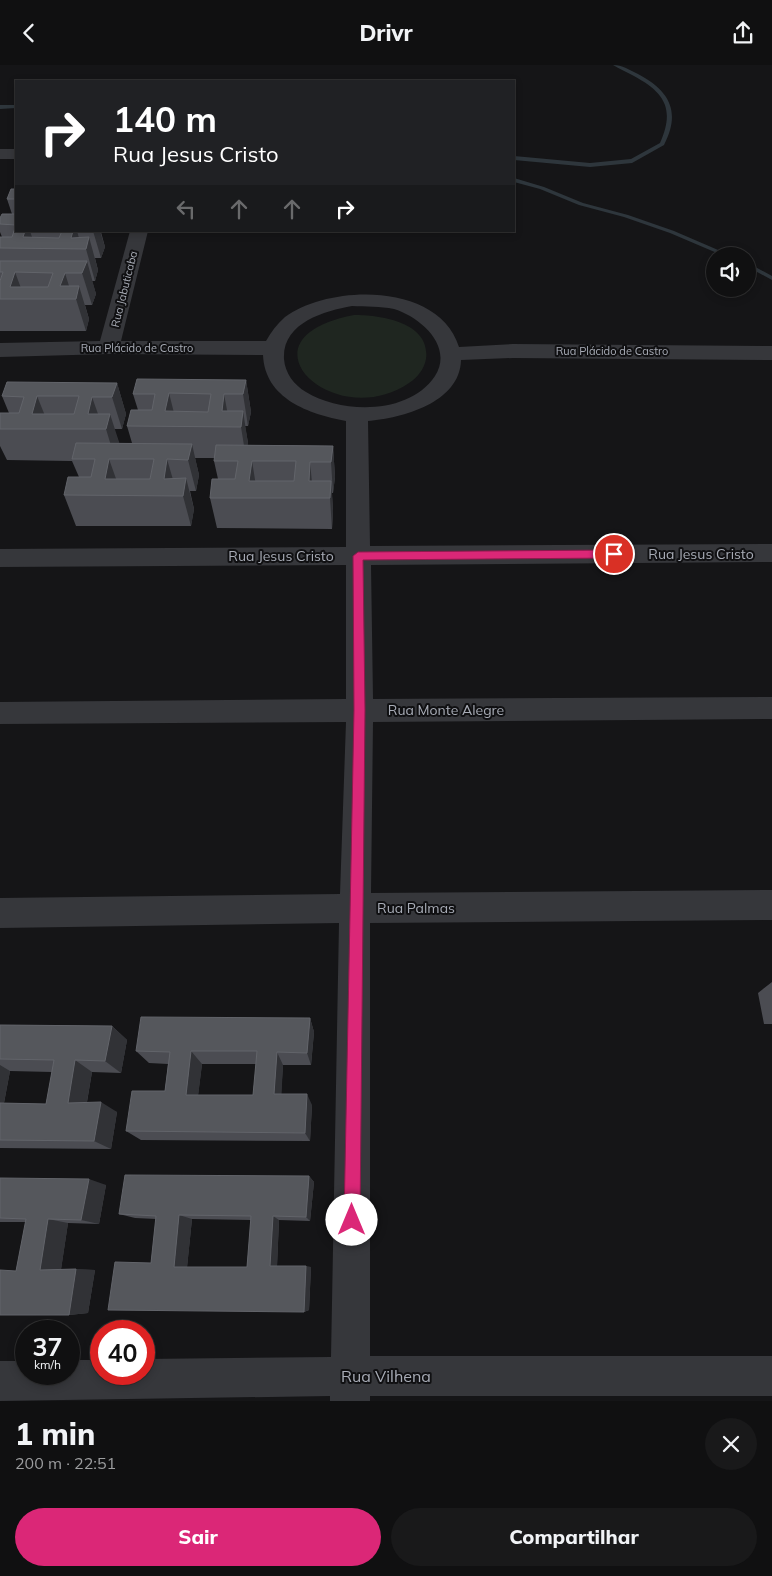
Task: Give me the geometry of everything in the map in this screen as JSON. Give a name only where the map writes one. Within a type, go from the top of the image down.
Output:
[{"type":"street","points":[[0,154],[15,154]]},
{"type":"street","name":"Rua Jabuticaba","points":[[109,347],[139,232]]},
{"type":"street","points":[[381,301],[408,307],[430,319],[445,335],[451,354],[448,372],[435,390],[414,403],[387,412],[357,415],[327,411],[302,400],[283,385],[273,367],[274,349],[283,331],[301,316],[324,305],[343,302],[381,301]]},
{"type":"street","name":"Rua Plácido de Castro","points":[[0,350],[109,347],[274,349]]},
{"type":"street","name":"Rua Plácido de Castro","points":[[451,354],[513,351],[772,353]]},
{"type":"street","points":[[350,1389],[355,908],[360,710],[357,415]]},
{"type":"street","name":"Rua Jesus Cristo","points":[[0,558],[772,553]]},
{"type":"street","name":"Rua Monte Alegre","points":[[0,713],[772,708]]},
{"type":"street","name":"Rua Palmas","points":[[0,913],[772,905]]},
{"type":"street","name":"Rua Vilhena","points":[[0,1381],[350,1389],[772,1376]]},
{"type":"shaded area","points":[[354,315],[390,319],[402,323],[421,337],[425,346],[426,359],[422,369],[415,378],[409,383],[380,396],[352,397],[326,390],[308,377],[298,360],[301,343],[318,327]]},
{"type":"building","points":[[11,189],[15,189],[15,199],[7,199]]},
{"type":"building","points":[[2,214],[15,214],[15,225],[0,224]]},
{"type":"building","points":[[15,228],[15,232],[25,232],[23,237],[59,238],[62,232],[73,232],[71,238],[89,237],[86,249],[0,248],[0,237],[12,237]]},
{"type":"building","points":[[0,261],[87,261],[82,273],[65,273],[60,286],[79,286],[76,299],[0,299],[0,281],[3,272],[0,272]],"holes":[[[15,272],[53,273],[48,287],[10,287]]]},
{"type":"building","points":[[137,379],[246,380],[243,394],[224,394],[222,411],[243,411],[241,427],[127,426],[131,410],[152,410],[155,394],[133,394]],"holes":[[[169,393],[211,394],[208,412],[165,411]]]},
{"type":"building","points":[[7,382],[117,383],[112,397],[92,397],[88,414],[110,414],[106,429],[0,429],[0,413],[19,413],[24,397],[2,396]],"holes":[[[37,396],[79,396],[74,414],[32,414]]]},
{"type":"building","points":[[76,443],[192,444],[188,460],[167,459],[164,479],[186,478],[183,496],[64,495],[68,477],[91,477],[95,459],[72,459]],"holes":[[[109,459],[154,459],[150,479],[105,479]]]},
{"type":"building","points":[[216,445],[333,446],[331,462],[310,462],[309,481],[331,481],[330,498],[210,498],[212,479],[235,479],[238,461],[214,461]],"holes":[[[252,461],[296,461],[294,481],[249,481]]]},
{"type":"building","points":[[141,1017],[310,1018],[307,1053],[277,1052],[274,1094],[307,1094],[305,1133],[126,1131],[132,1091],[165,1091],[170,1052],[136,1051]],"holes":[[[191,1051],[257,1051],[253,1095],[186,1095]]]},
{"type":"building","points":[[0,1025],[112,1026],[105,1061],[75,1060],[68,1103],[101,1102],[94,1141],[0,1140],[0,1103],[46,1104],[54,1060],[0,1059]]},
{"type":"building","points":[[125,1175],[309,1176],[306,1217],[273,1216],[270,1266],[306,1266],[304,1312],[108,1310],[115,1262],[151,1263],[156,1216],[119,1214]],"holes":[[[179,1215],[251,1216],[247,1267],[174,1267]]]},
{"type":"building","points":[[0,1178],[89,1179],[81,1220],[48,1219],[40,1270],[76,1269],[69,1315],[0,1315],[0,1270],[16,1271],[26,1219],[0,1218]]},
{"type":"waterway","points":[[515,158],[590,165],[632,161],[662,144],[670,122],[666,101],[644,79],[615,65]]},
{"type":"waterway","points":[[0,107],[15,107]]},
{"type":"waterway","points":[[515,180],[542,188],[581,204],[626,216],[708,247]]},
{"type":"waterway","points":[[756,269],[772,278]]},
{"type":"route","points":[[352,1220],[355,908],[360,710],[358,556],[614,554]]}]
